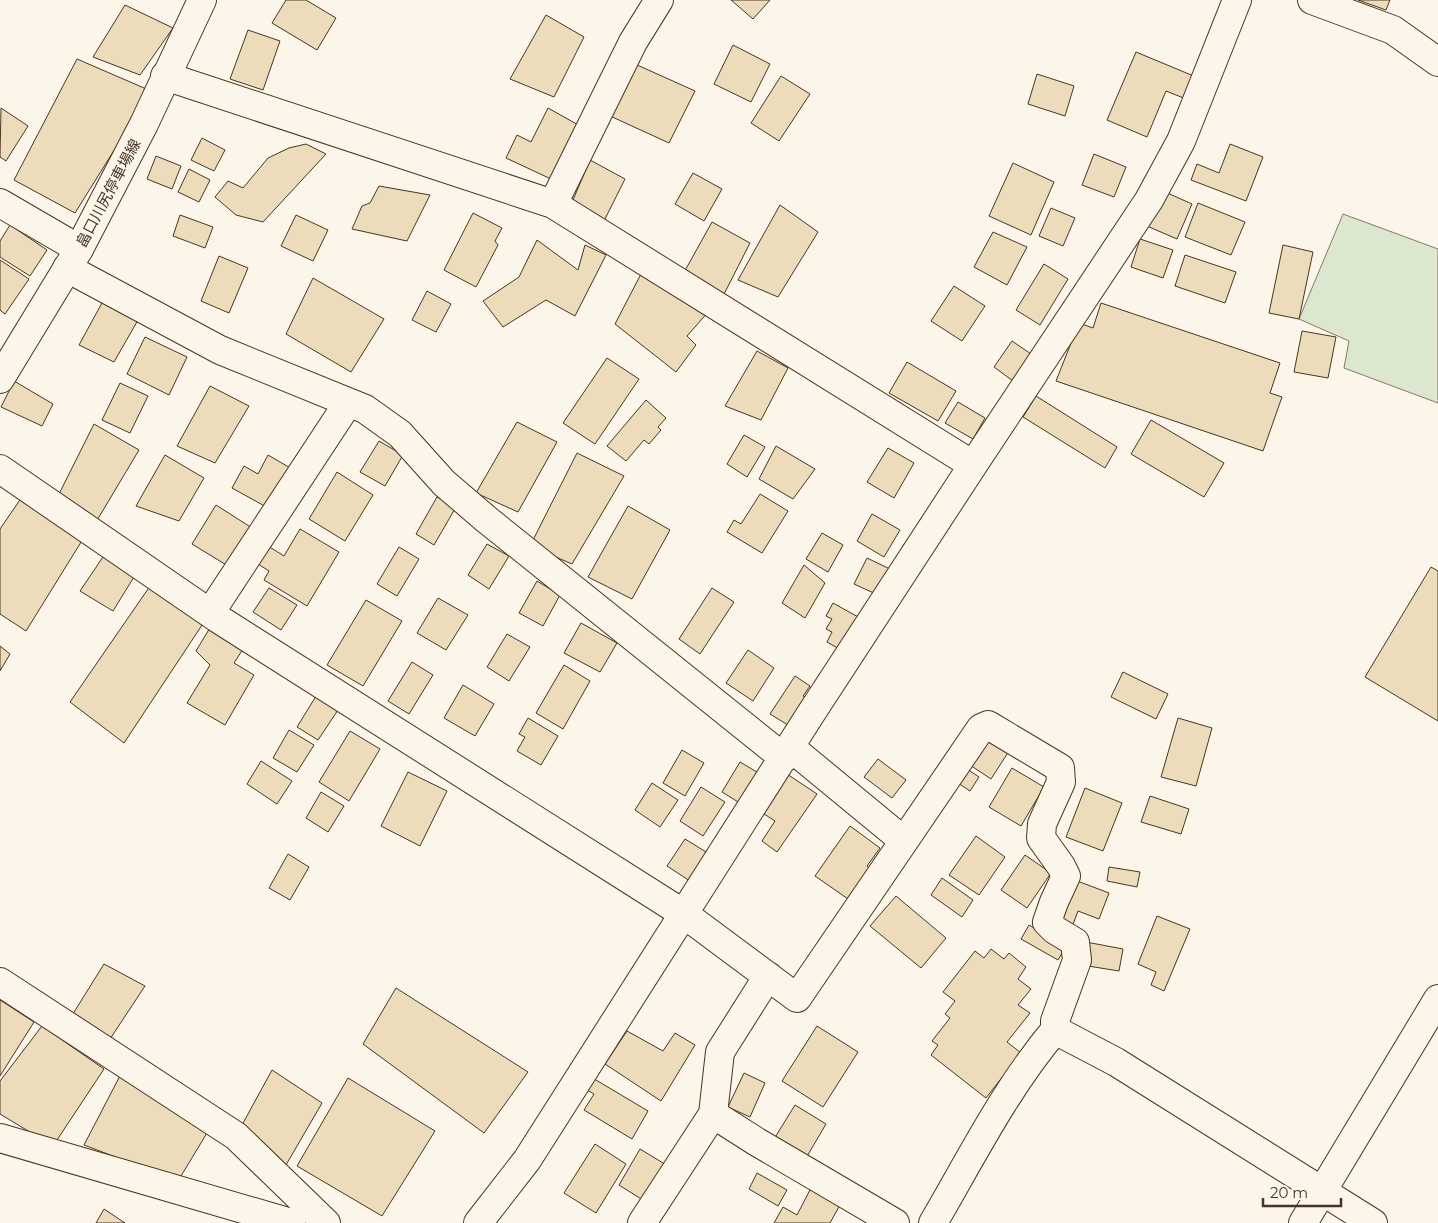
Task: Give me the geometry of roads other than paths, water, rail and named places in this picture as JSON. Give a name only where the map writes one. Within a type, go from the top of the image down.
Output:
[{"type":"street","name":"畠口川尻停車場線","points":[[0,379],[73,258],[144,124],[202,0]]},
{"type":"street","points":[[553,204],[633,42],[659,0]]},
{"type":"street","points":[[478,1223],[527,1160],[787,752],[973,465],[1149,200],[1181,141],[1237,0]]},
{"type":"street","points":[[1312,0],[1392,30],[1438,62]]},
{"type":"street","points":[[165,76],[553,204],[973,465]]},
{"type":"street","points":[[0,203],[73,258],[220,350],[365,409],[400,434],[444,483],[486,518],[904,841]]},
{"type":"street","points":[[210,613],[348,403]]},
{"type":"street","points":[[0,469],[210,613],[684,914],[797,998],[981,728],[988,725],[1060,768],[1061,782],[1042,824],[1041,838],[1062,866],[1066,876],[1047,922],[1055,930],[1075,942],[1077,960],[1055,1021],[1055,1030],[1036,1053],[1018,1080],[933,1223]]},
{"type":"street","points":[[642,1223],[713,1114],[720,1052],[768,976]]},
{"type":"street","points":[[0,982],[236,1136],[326,1223]]},
{"type":"street","points":[[1303,1223],[1438,999]]},
{"type":"street","points":[[1055,1030],[1116,1062],[1373,1223]]},
{"type":"street","points":[[713,1114],[895,1223]]},
{"type":"street","points":[[0,1138],[291,1223]]}]
